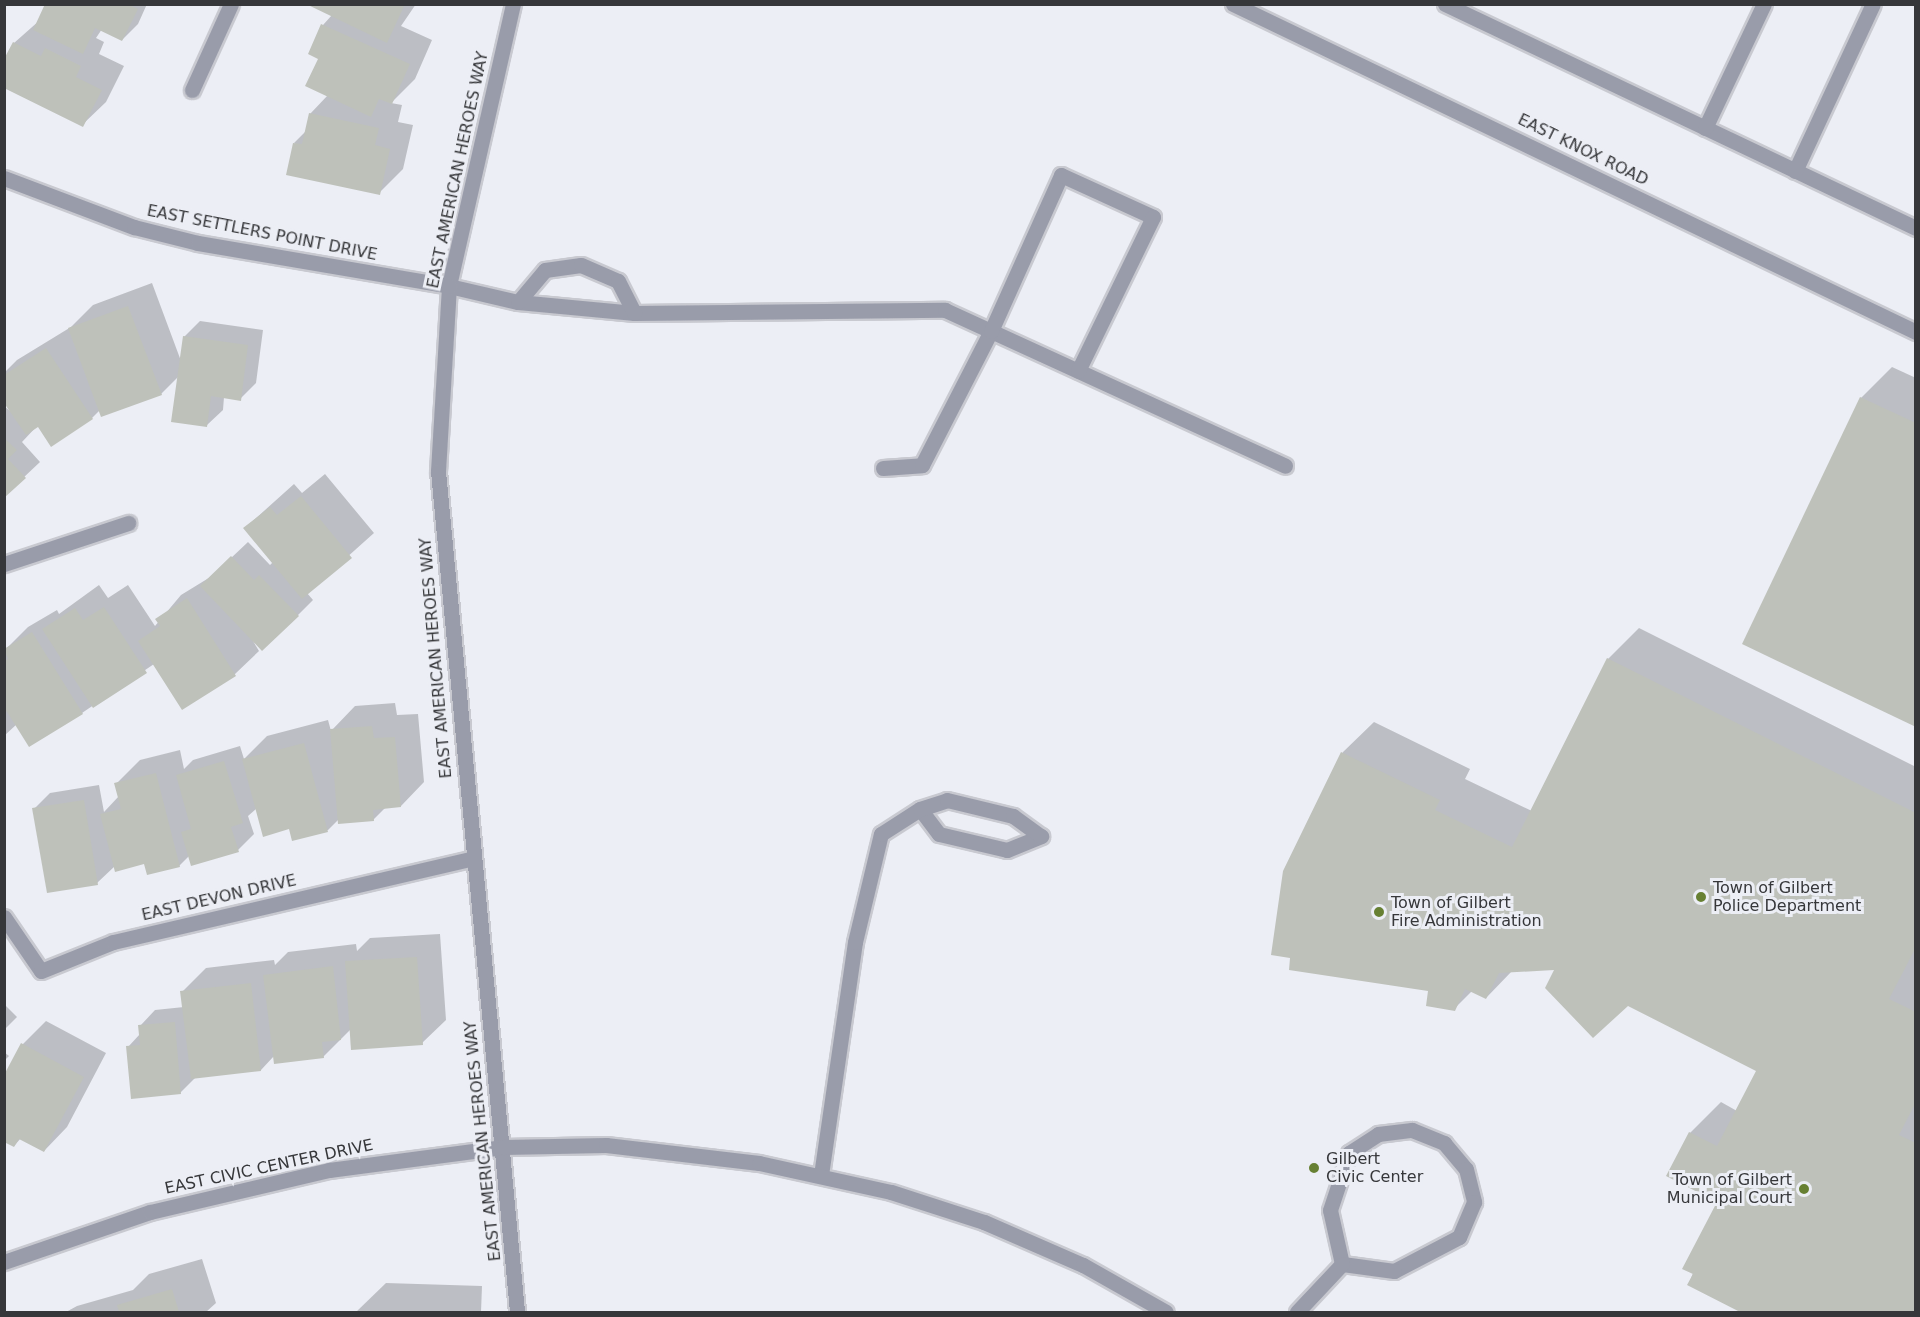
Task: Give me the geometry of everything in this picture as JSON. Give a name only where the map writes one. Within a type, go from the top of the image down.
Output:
[{"type":"street","points":[[192,90],[231,4]]},
{"type":"street","name":"EAST AMERICAN HEROES WAY","points":[[513,4],[449,286],[438,471],[473,858],[518,1312]]},
{"type":"street","name":"EAST KNOX ROAD","points":[[1233,4],[1916,332]]},
{"type":"street","points":[[1445,4],[1916,228]]},
{"type":"street","points":[[1705,128],[1764,4]]},
{"type":"street","points":[[1795,171],[1873,4]]},
{"type":"street","points":[[884,468],[922,465],[991,331],[1061,175],[1153,217],[1078,371]]},
{"type":"street","name":"EAST SETTLERS POINT DRIVE","points":[[4,178],[134,227],[198,243],[449,286],[518,302],[634,313],[945,310],[1285,466]]},
{"type":"street","points":[[518,302],[545,270],[581,266],[618,281],[634,313]]},
{"type":"street","points":[[4,564],[128,523]]},
{"type":"street","points":[[821,1175],[855,942],[881,834],[921,809],[947,800],[1013,816],[1041,836],[1006,850],[939,834],[921,809]]},
{"type":"street","name":"EAST DEVON DRIVE","points":[[4,917],[41,971],[112,942],[473,858]]},
{"type":"street","points":[[1412,1130],[1444,1143],[1466,1169],[1474,1202],[1459,1237],[1394,1271],[1342,1264],[1330,1210],[1349,1153],[1378,1134],[1389,1132],[1412,1130]]},
{"type":"street","name":"EAST CIVIC CENTER DRIVE","points":[[4,1262],[190,1200],[329,1170],[503,1147],[606,1144],[702,1154],[821,1175],[984,1222],[1083,1265],[1166,1312]]},
{"type":"street","points":[[1297,1312],[1342,1264]]},
{"type":"building","points":[[45,4],[128,4],[138,9],[122,41],[95,28],[83,54],[33,30]]},
{"type":"building","points":[[306,4],[405,4],[387,43]]},
{"type":"building","points":[[321,24],[410,64],[392,104],[379,99],[371,117],[305,86],[318,59],[308,54]]},
{"type":"building","points":[[13,42],[41,56],[45,48],[81,66],[76,77],[102,90],[83,127],[4,88],[4,59]]},
{"type":"building","points":[[309,113],[379,128],[375,145],[390,149],[380,195],[286,175],[293,143],[302,144]]},
{"type":"building","points":[[128,306],[162,395],[101,417],[68,328]]},
{"type":"building","points":[[183,336],[248,345],[241,401],[211,396],[207,427],[171,422]]},
{"type":"building","points":[[46,348],[93,419],[51,447],[38,427],[26,435],[4,403],[4,375]]},
{"type":"building","points":[[1860,397],[1916,423],[1916,727],[1742,644]]},
{"type":"building","points":[[4,438],[17,450],[8,459],[26,478],[4,498]]},
{"type":"building","points":[[301,496],[352,558],[302,599],[243,528],[270,507],[277,515]]},
{"type":"building","points":[[231,556],[254,580],[259,575],[299,616],[262,651],[200,586]]},
{"type":"building","points":[[187,598],[236,676],[182,710],[138,641],[160,626],[155,619]]},
{"type":"building","points":[[104,607],[147,673],[93,708],[42,629],[75,608],[83,620]]},
{"type":"building","points":[[32,632],[83,714],[29,747],[4,707],[4,661],[8,659],[4,649]]},
{"type":"building","name":"Town of Gilbert Police Department","points":[[1607,658],[1916,813],[1916,947],[1889,999],[1916,1012],[1916,1102],[1899,1135],[1916,1143],[1916,1312],[1740,1312],[1687,1285],[1693,1274],[1682,1269],[1717,1202],[1666,1176],[1689,1132],[1717,1146],[1756,1071],[1628,1006],[1593,1038],[1545,988],[1554,970],[1499,973],[1486,999],[1465,989],[1455,1011],[1426,1006],[1428,991],[1289,970],[1290,958],[1271,955],[1283,871],[1341,752],[1440,800],[1435,810],[1512,847]]},
{"type":"building","points":[[372,726],[374,738],[395,737],[401,807],[373,810],[374,821],[338,824],[330,729]]},
{"type":"building","points":[[304,743],[328,832],[292,841],[289,829],[263,837],[242,759]]},
{"type":"building","points":[[224,761],[243,823],[231,827],[239,852],[191,866],[181,832],[191,829],[176,775]]},
{"type":"building","points":[[156,773],[180,867],[147,875],[144,864],[115,872],[100,814],[121,809],[114,783]]},
{"type":"building","points":[[84,800],[98,885],[47,893],[32,808]]},
{"type":"building","points":[[417,957],[423,1045],[351,1050],[345,961]]},
{"type":"building","points":[[333,966],[341,1040],[322,1042],[324,1058],[274,1064],[263,975]]},
{"type":"building","points":[[251,983],[261,1071],[191,1079],[180,991]]},
{"type":"building","points":[[175,1022],[181,1094],[131,1099],[126,1046],[140,1045],[138,1025]]},
{"type":"building","points":[[21,1043],[84,1077],[44,1152],[19,1139],[14,1147],[4,1142],[4,1075]]},
{"type":"building","points":[[172,1289],[179,1312],[119,1312],[117,1305]]},
{"type":"place","name":"Town of Gilbert Police Department","points":[[1701,897]]},
{"type":"place","name":"Town of Gilbert Fire Administration","points":[[1379,912]]},
{"type":"place","name":"Gilbert Civic Center","points":[[1314,1168]]},
{"type":"place","name":"Town of Gilbert Municipal Court","points":[[1804,1189]]}]
